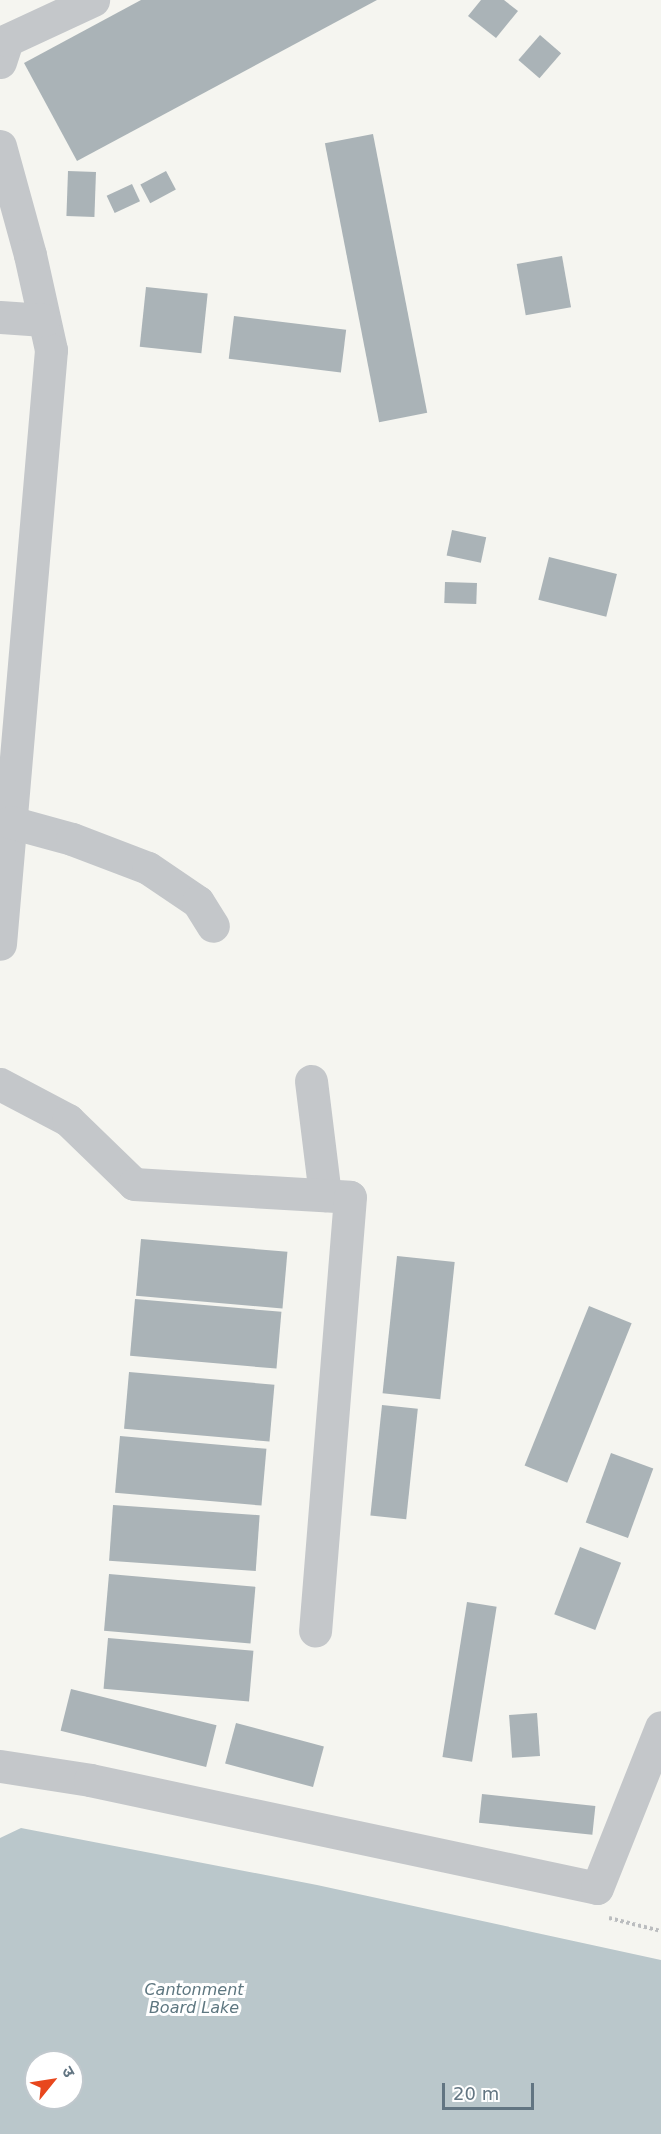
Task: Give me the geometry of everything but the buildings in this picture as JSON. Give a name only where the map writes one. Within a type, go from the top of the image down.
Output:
[{"type":"street","points":[[0,62],[7,40],[93,0]]},
{"type":"street","points":[[0,146],[51,350],[0,944]]},
{"type":"street","points":[[0,317],[44,320]]},
{"type":"street","points":[[10,822],[72,839],[148,868],[198,902],[213,926]]},
{"type":"street","points":[[311,1081],[325,1195]]},
{"type":"street","points":[[0,1084],[68,1120],[134,1184],[350,1197],[315,1631]]},
{"type":"street","points":[[0,1766],[90,1780],[597,1888],[661,1727]]},
{"type":"water","name":"Cantonment Board Lake","points":[[21,1828],[317,1885],[661,1960],[661,2134],[0,2134],[0,1838]]}]
